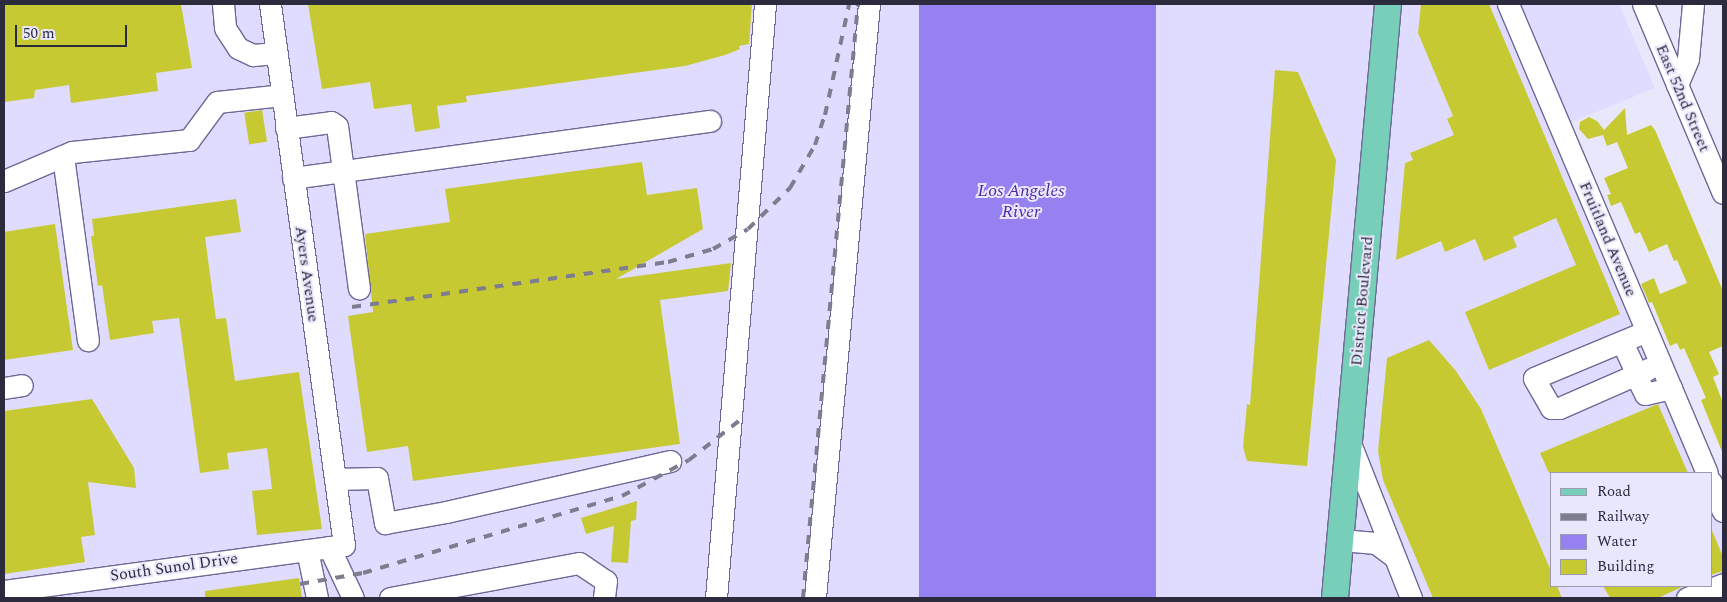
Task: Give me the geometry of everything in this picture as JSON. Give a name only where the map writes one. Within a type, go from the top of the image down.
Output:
[{"type":"main road","name":"District Boulevard","points":[[1335,598],[1388,4]]},
{"type":"street","points":[[222,4],[225,28],[238,48],[253,55],[276,53]]},
{"type":"street","name":"Ayers Avenue","points":[[270,4],[335,479],[337,546],[353,598]]},
{"type":"street","points":[[716,598],[765,4]]},
{"type":"street","points":[[815,598],[869,4]]},
{"type":"street","name":"Fruitland Avenue","points":[[1508,4],[1707,472]]},
{"type":"street","name":"East 52nd Street","points":[[1643,4],[1723,193]]},
{"type":"street","points":[[1678,86],[1688,59],[1693,4]]},
{"type":"street","points":[[4,181],[72,152],[189,140],[217,102],[282,95]]},
{"type":"street","points":[[294,178],[710,121]]},
{"type":"street","points":[[286,128],[334,123],[343,172],[359,289]]},
{"type":"street","points":[[63,156],[88,340]]},
{"type":"street","points":[[1647,331],[1534,378],[1541,395],[1551,408],[1559,408],[1660,363]]},
{"type":"street","points":[[1622,342],[1648,396],[1671,388]]},
{"type":"street","points":[[1350,443],[1387,533],[1408,597]]},
{"type":"street","points":[[335,479],[377,478],[385,523],[446,512],[670,461]]},
{"type":"street","points":[[1712,484],[1723,511]]},
{"type":"street","points":[[1341,540],[1376,543],[1393,556]]},
{"type":"street","name":"South Sunol Drive","points":[[4,591],[337,546]]},
{"type":"street","points":[[307,550],[317,598]]},
{"type":"street","points":[[390,598],[579,563],[606,581],[604,598]]},
{"type":"street","points":[[1687,598],[1723,584]]},
{"type":"shaded area","points":[[4,4],[1619,4],[1655,88],[1567,124],[1709,472],[1550,472],[1550,587],[1712,587],[1712,478],[1723,506],[1723,598],[4,598]]},
{"type":"water","name":"Los Angeles River","points":[[919,4],[1156,4],[1156,598],[919,598]]},
{"type":"building","points":[[4,4],[181,4],[192,68],[156,73],[158,91],[71,103],[69,85],[35,90],[34,98],[4,102]]},
{"type":"building","points":[[308,4],[752,4],[749,44],[739,46],[740,49],[725,55],[685,66],[466,96],[467,102],[437,106],[440,128],[415,132],[411,104],[374,109],[370,82],[322,89]]},
{"type":"building","points":[[1421,4],[1489,4],[1620,314],[1489,370],[1465,312],[1576,265],[1556,218],[1513,237],[1517,247],[1484,261],[1475,239],[1445,252],[1441,241],[1396,260],[1405,163],[1413,160],[1410,153],[1454,135],[1447,119],[1453,116],[1418,33]]},
{"type":"building","points":[[1275,70],[1298,72],[1336,160],[1307,466],[1247,461],[1243,447],[1247,404],[1250,405]]},
{"type":"building","points":[[1625,108],[1627,135],[1651,125],[1655,130],[1723,291],[1723,346],[1709,352],[1719,374],[1713,377],[1723,403],[1723,454],[1701,400],[1706,398],[1684,348],[1680,350],[1677,343],[1670,346],[1652,302],[1649,303],[1641,284],[1654,278],[1660,294],[1687,283],[1677,260],[1674,261],[1667,244],[1649,252],[1640,232],[1635,234],[1621,202],[1611,206],[1607,195],[1611,194],[1604,178],[1628,168],[1617,142],[1607,146],[1603,135],[1588,139],[1579,129],[1580,122],[1589,117],[1597,121],[1604,130]]},
{"type":"building","points":[[262,110],[267,142],[249,144],[244,113]]},
{"type":"building","points":[[642,162],[647,195],[697,188],[703,229],[616,279],[731,263],[728,291],[660,300],[680,444],[413,481],[408,446],[367,452],[348,316],[373,312],[365,234],[450,222],[445,189]]},
{"type":"building","points":[[236,199],[241,232],[205,237],[216,319],[226,318],[235,381],[299,372],[322,529],[257,535],[252,491],[272,489],[267,448],[227,453],[229,469],[200,473],[179,318],[152,321],[154,333],[110,340],[102,285],[98,286],[91,236],[94,236],[92,219]]},
{"type":"building","points":[[55,224],[73,350],[4,360],[4,232]]},
{"type":"building","points":[[1429,340],[1456,371],[1481,409],[1550,569],[1550,587],[1557,587],[1562,598],[1433,598],[1383,480],[1378,451],[1387,358]]},
{"type":"building","points":[[92,399],[134,468],[136,488],[88,482],[95,535],[81,537],[85,562],[4,574],[4,411]]},
{"type":"building","points":[[1658,404],[1688,472],[1549,473],[1540,453]]},
{"type":"building","points":[[637,501],[636,520],[631,521],[628,563],[611,562],[614,526],[586,534],[581,518]]},
{"type":"building","points":[[1712,530],[1723,557],[1723,571],[1712,575]]},
{"type":"building","points":[[299,578],[302,598],[205,598],[205,591]]},
{"type":"building","points":[[1604,587],[1682,587],[1658,598],[1610,598]]},
{"type":"railway","points":[[803,598],[858,4]]},
{"type":"railway","points":[[352,307],[668,262],[713,249],[748,229],[790,188],[815,145],[825,115],[849,5]]},
{"type":"railway","points":[[300,584],[363,573],[622,496],[689,460],[740,420]]}]
